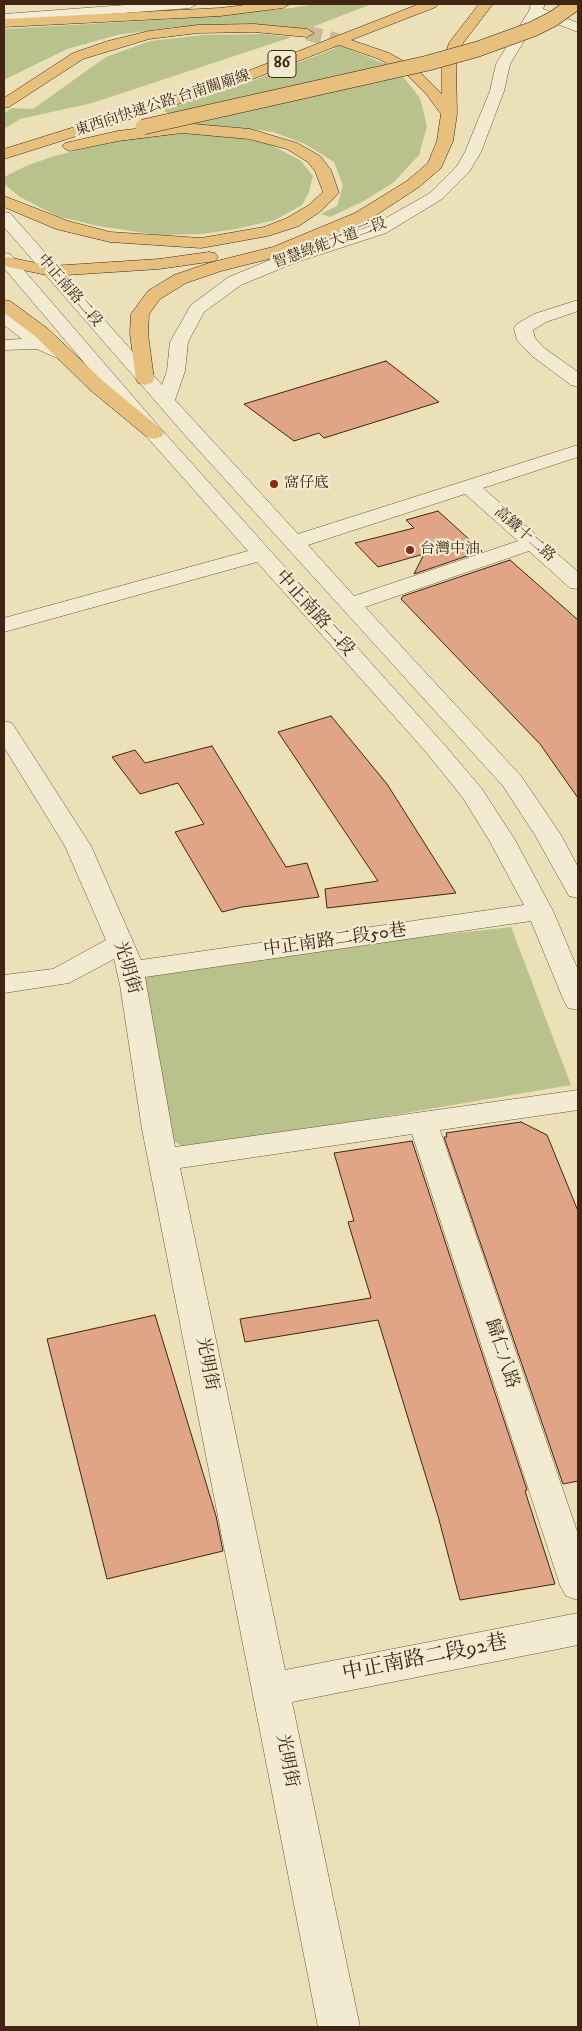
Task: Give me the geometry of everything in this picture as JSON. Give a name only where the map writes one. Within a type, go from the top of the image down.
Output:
[{"type":"highway","points":[[4,24],[220,12],[283,4]]},
{"type":"highway","name":"東西向快速公路 台南關廟線","points":[[4,154],[125,112],[407,4]]},
{"type":"highway","name":"東西向快速公路 台南關廟線","points":[[4,145],[125,112],[264,70],[431,4]]},
{"type":"highway","points":[[145,379],[139,334],[140,314],[154,295],[180,279],[215,267],[279,251],[361,217],[413,184],[435,165],[446,141],[449,114],[449,65],[456,43],[486,4]]},
{"type":"highway","points":[[4,167],[70,146],[143,127],[428,63],[499,43],[553,19],[574,4]]},
{"type":"highway","points":[[4,104],[78,56],[131,39],[198,29],[254,28],[307,33]]},
{"type":"highway","points":[[344,42],[384,56],[411,71],[432,92],[449,114]]},
{"type":"highway","points":[[4,201],[62,225],[110,237],[201,243],[268,231],[293,222],[315,208],[331,193],[323,170],[314,159],[292,146],[250,134],[182,128],[118,136],[70,146]]},
{"type":"highway","points":[[6,260],[51,271],[159,264],[247,252],[309,237]]},
{"type":"highway","points":[[4,305],[41,332],[96,385],[154,433]]},
{"type":"street","points":[[4,18],[190,4]]},
{"type":"street","points":[[537,7],[578,28]]},
{"type":"street","name":"智慧綠能大道二段","points":[[165,401],[176,372],[179,342],[197,309],[235,281],[288,259],[380,228],[436,196],[463,169],[473,152],[497,91],[503,64],[537,7]]},
{"type":"street","name":"中正南路二段","points":[[4,217],[145,379],[512,781],[548,835],[578,890]]},
{"type":"street","name":"中正南路二段","points":[[6,260],[154,433],[434,747],[473,794],[502,840],[540,911],[578,1001]]},
{"type":"street","points":[[578,305],[540,318],[523,328],[526,340],[538,352],[578,381]]},
{"type":"street","points":[[578,316],[553,325],[544,334],[578,366]]},
{"type":"street","points":[[4,317],[40,343],[64,355]]},
{"type":"street","points":[[4,345],[40,343]]},
{"type":"street","points":[[295,542],[578,451]]},
{"type":"street","name":"高鐵十二路","points":[[469,487],[578,583]]},
{"type":"street","points":[[351,604],[533,543]]},
{"type":"street","points":[[4,625],[261,554]]},
{"type":"street","name":"光明街","points":[[4,728],[78,846],[125,957],[339,2027]]},
{"type":"street","name":"中正南路二段50巷","points":[[125,957],[540,911]]},
{"type":"street","points":[[4,984],[59,977],[125,957]]},
{"type":"street","points":[[164,1159],[578,1100]]},
{"type":"street","name":"歸仁八路","points":[[424,1122],[578,1585]]},
{"type":"street","name":"中正南路二段92巷","points":[[271,1689],[578,1629]]},
{"type":"green space","points":[[315,4],[372,4],[307,29],[253,24],[174,27],[117,35],[67,49],[4,80],[4,29],[173,19]]},
{"type":"green space","points":[[262,34],[292,37],[92,103],[20,119],[4,129],[4,113],[12,108],[33,109],[106,57],[150,41],[203,35]]},
{"type":"green space","points":[[341,46],[388,65],[404,78],[420,98],[427,126],[419,155],[394,182],[364,201],[330,217],[321,214],[337,206],[343,186],[334,162],[305,144],[273,132],[224,126],[187,126],[163,110],[249,82]]},
{"type":"green space","points":[[169,133],[224,134],[269,144],[300,160],[313,176],[309,192],[302,205],[275,220],[202,234],[159,235],[98,226],[57,216],[20,197],[4,184],[4,177],[26,166],[54,156],[129,138]]},
{"type":"green space","points":[[511,927],[571,1085],[187,1150],[157,1129],[134,985],[155,967]]},
{"type":"building","points":[[386,361],[439,402],[324,438],[319,433],[294,441],[244,404]]},
{"type":"building","points":[[438,511],[482,551],[414,574],[424,554],[378,567],[355,543],[414,528],[406,520]]},
{"type":"building","points":[[510,560],[578,620],[578,798],[540,744],[401,599],[403,596]]},
{"type":"building","points":[[331,716],[387,784],[456,893],[327,908],[325,889],[378,881],[278,732]]},
{"type":"building","points":[[212,746],[286,867],[307,863],[319,897],[242,907],[222,912],[175,832],[204,824],[178,783],[140,794],[112,757],[135,750],[145,763]]},
{"type":"building","points":[[521,1122],[547,1135],[578,1211],[578,1481],[563,1484],[444,1137],[447,1137],[446,1133]]},
{"type":"building","points":[[412,1141],[527,1490],[525,1491],[555,1584],[460,1600],[438,1516],[378,1320],[245,1342],[240,1319],[371,1298],[348,1222],[354,1221],[334,1153]]},
{"type":"building","points":[[155,1315],[216,1516],[223,1551],[107,1579],[47,1339]]},
{"type":"tunnel","points":[[307,33],[343,42]]},
{"type":"place","name":"窩仔底","points":[[274,484]]},
{"type":"place","name":"台灣中油","points":[[410,550]]}]
